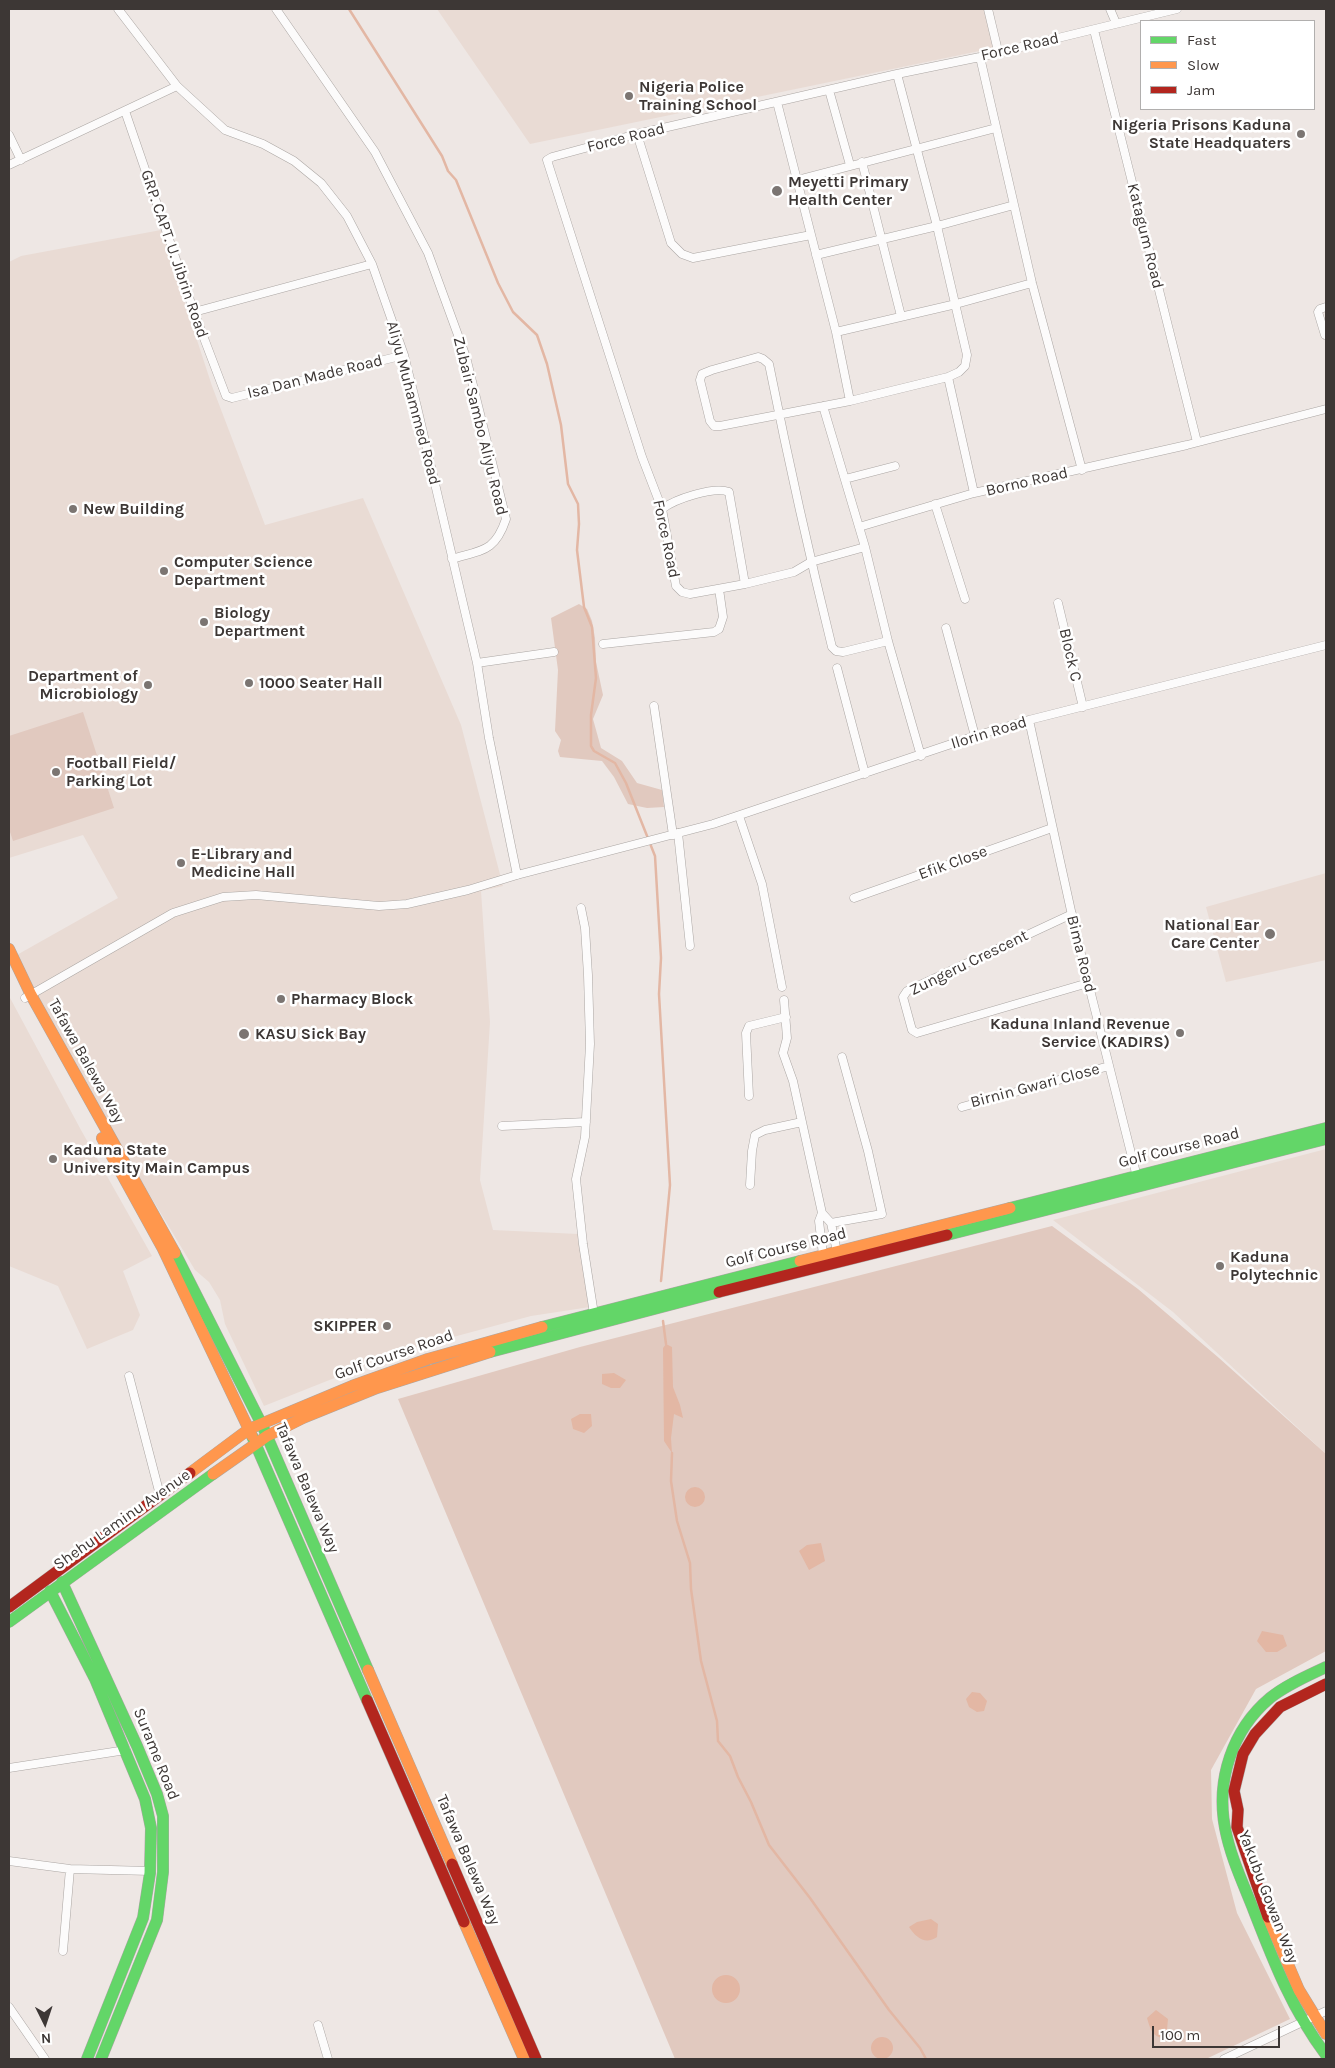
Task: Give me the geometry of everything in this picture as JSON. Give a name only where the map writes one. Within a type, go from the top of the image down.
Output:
[{"type":"street","name":"Aliyu Muhammed Road","points":[[118,9],[177,86],[225,130],[263,144],[294,161],[321,183],[347,216],[372,264],[404,355],[477,663],[489,738],[517,875]]},
{"type":"street","name":"Zubair Sambo Aliyu Road","points":[[276,9],[375,152],[428,253],[466,357],[506,519],[500,536],[489,548],[452,559]]},
{"type":"street","points":[[988,9],[998,52]]},
{"type":"street","points":[[1110,9],[1116,23]]},
{"type":"street","name":"Force Road","points":[[719,589],[690,594],[682,592],[676,586],[662,509],[642,457],[547,160],[637,134],[896,74],[980,57],[1177,9]]},
{"type":"street","name":"Katagum Road","points":[[1094,30],[1198,442]]},
{"type":"street","points":[[980,57],[1032,283],[1082,470]]},
{"type":"street","points":[[888,641],[843,652],[836,651],[832,647],[811,562],[779,413],[769,364],[763,359],[758,358],[712,370],[702,374],[700,380],[710,421],[714,426],[779,413],[823,406],[948,377],[959,372],[965,366],[967,355],[956,304],[917,148],[896,74]]},
{"type":"street","points":[[9,165],[177,86]]},
{"type":"street","points":[[829,90],[850,165]]},
{"type":"street","points":[[777,102],[836,332],[850,400]]},
{"type":"street","name":"GRP. CAPT. U. Jibrin Road","points":[[125,111],[194,312],[226,396]]},
{"type":"street","points":[[797,180],[996,128]]},
{"type":"street","points":[[637,134],[671,243],[682,254],[693,258],[811,236]]},
{"type":"street","points":[[9,135],[21,160]]},
{"type":"street","points":[[862,162],[902,316]]},
{"type":"street","points":[[816,255],[937,226],[1014,205]]},
{"type":"street","points":[[194,312],[372,264]]},
{"type":"street","points":[[836,332],[956,304],[1032,283]]},
{"type":"street","points":[[1325,335],[1318,312],[1326,307]]},
{"type":"street","name":"Isa Dan Made Road","points":[[226,396],[232,398],[404,355]]},
{"type":"street","points":[[948,377],[974,494]]},
{"type":"street","points":[[823,406],[865,547],[888,641],[921,756]]},
{"type":"street","name":"Borno Road","points":[[859,527],[974,494],[1198,442],[1326,409]]},
{"type":"street","points":[[845,479],[895,466]]},
{"type":"street","points":[[662,509],[670,503],[715,490],[729,492],[745,584]]},
{"type":"street","points":[[935,504],[965,598]]},
{"type":"street","points":[[603,644],[714,632],[719,629],[723,617],[719,589],[794,572],[811,562],[865,547]]},
{"type":"street","name":"Block C","points":[[1058,602],[1083,707]]},
{"type":"street","points":[[946,628],[976,736]]},
{"type":"street","name":"Ilorin Road","points":[[28,997],[174,913],[223,897],[256,895],[379,906],[416,902],[468,890],[517,875],[739,816],[1029,720],[1326,646]]},
{"type":"street","points":[[477,663],[554,652]]},
{"type":"street","points":[[837,668],[865,774]]},
{"type":"street","points":[[654,706],[676,834],[690,946]]},
{"type":"street","name":"Bima Road","points":[[1029,720],[1088,983],[1138,1181]]},
{"type":"street","points":[[739,816],[762,884],[782,987]]},
{"type":"street","name":"Efik Close","points":[[854,898],[1052,828]]},
{"type":"street","points":[[581,908],[585,928],[590,1044],[585,1137],[576,1179],[583,1244],[594,1314]]},
{"type":"street","name":"Zungeru Crescent","points":[[1072,914],[907,991],[903,997],[912,1030],[917,1033],[1088,983]]},
{"type":"street","name":"Tafawa Balewa Way","points":[[9,949],[28,997],[162,1247],[249,1429],[524,2059]]},
{"type":"street","name":"Tafawa Balewa Way","points":[[9,967],[168,1240],[261,1422],[536,2059]]},
{"type":"street","points":[[784,1000],[787,1038],[783,1053],[793,1081],[822,1213],[831,1223],[837,1252]]},
{"type":"street","points":[[749,1096],[746,1033],[749,1026],[786,1018]]},
{"type":"street","points":[[831,1223],[882,1214],[868,1151],[842,1057]]},
{"type":"street","name":"Birnin Gwari Close","points":[[962,1107],[1109,1066]]},
{"type":"street","points":[[502,1126],[586,1122]]},
{"type":"street","points":[[750,1185],[755,1135],[765,1130],[802,1122]]},
{"type":"street","name":"Golf Course Road","points":[[249,1429],[261,1422],[428,1359],[514,1339],[1138,1181],[1326,1128]]},
{"type":"street","name":"Golf Course Road","points":[[254,1444],[300,1419],[355,1396],[514,1339],[594,1314],[823,1255],[1326,1139]]},
{"type":"street","points":[[822,1213],[819,1221],[823,1255]]},
{"type":"street","points":[[128,1376],[160,1495]]},
{"type":"street","name":"Shehu Laminu Avenue","points":[[9,1607],[249,1429]]},
{"type":"street","name":"Shehu Laminu Avenue","points":[[9,1622],[254,1444]]},
{"type":"street","name":"Surame Road","points":[[62,1582],[137,1746],[157,1794],[163,1816],[162,1897],[157,1920],[101,2059]]},
{"type":"street","name":"Surame Road","points":[[50,1591],[91,1670],[126,1750],[150,1816],[150,1871],[148,1895],[143,1918],[88,2059]]},
{"type":"street","name":"Yakubu Gowan Way","points":[[1326,1667],[1270,1698],[1256,1712],[1242,1729],[1231,1751],[1224,1772],[1222,1791],[1225,1827],[1236,1864],[1272,1958],[1302,2022],[1326,2055]]},
{"type":"street","name":"Yakubu Gowan Way","points":[[1326,1684],[1280,1707],[1267,1719],[1243,1754],[1234,1791],[1238,1810],[1237,1827],[1242,1845],[1282,1956],[1314,2017],[1326,2034]]},
{"type":"street","points":[[9,1768],[126,1750]]},
{"type":"street","points":[[9,1861],[70,1869],[150,1871]]},
{"type":"street","points":[[63,1951],[70,1869]]},
{"type":"street","points":[[118,1979],[130,1985]]},
{"type":"street","points":[[9,2007],[45,2059]]},
{"type":"street","points":[[1224,2059],[1326,2011]]},
{"type":"street","points":[[318,2025],[328,2059]]},
{"type":"shaded area","name":"Nigeria Police Training School","points":[[437,9],[985,9],[994,48],[530,144]]},
{"type":"shaded area","points":[[161,230],[212,386],[265,525],[363,498],[461,725],[503,886],[481,891],[490,1022],[480,1180],[493,1230],[578,1234],[590,1307],[531,1316],[405,1350],[264,1406],[225,1324],[220,1300],[209,1282],[195,1270],[116,1139],[15,956],[118,898],[83,835],[9,858],[9,262],[21,256]]},
{"type":"shaded area","points":[[579,604],[587,609],[592,621],[595,638],[596,662],[603,695],[593,719],[601,748],[622,761],[637,783],[662,790],[664,807],[647,808],[628,804],[614,777],[602,761],[560,757],[558,751],[561,740],[555,731],[558,670],[551,618]]},
{"type":"shaded area","name":"Football Field/ Parking Lot","points":[[83,712],[114,808],[13,841],[9,829],[9,736]]},
{"type":"shaded area","name":"National Ear Care Center","points":[[1326,873],[1326,960],[1226,982],[1206,907]]},
{"type":"shaded area","name":"Kaduna State University Main Campus","points":[[9,996],[152,1256],[123,1271],[140,1315],[133,1330],[87,1349],[58,1286],[9,1266]]},
{"type":"shaded area","name":"Kaduna Polytechnic","points":[[1326,1149],[1326,1454],[1173,1312],[1053,1220]]},
{"type":"shaded area","points":[[1052,1226],[1138,1289],[1219,1358],[1326,1454],[1326,1651],[1256,1689],[1211,1770],[1212,1819],[1237,1913],[1290,2019],[1206,2059],[675,2059],[398,1399],[580,1347]]},
{"type":"shaded area","points":[[666,1344],[672,1347],[673,1387],[683,1418],[674,1414],[671,1438],[672,1453],[664,1441],[663,1348]]},
{"type":"shaded area","points":[[614,1373],[626,1380],[620,1388],[611,1388],[602,1384],[602,1374]]},
{"type":"shaded area","points":[[580,1414],[591,1414],[592,1426],[584,1433],[573,1429],[571,1419]]},
{"type":"shaded area","points":[[695,1487],[702,1490],[705,1497],[702,1504],[695,1507],[688,1504],[685,1497],[688,1490]]},
{"type":"shaded area","points":[[821,1543],[825,1561],[809,1570],[799,1551],[807,1545]]},
{"type":"shaded area","points":[[1262,1631],[1283,1635],[1287,1646],[1277,1652],[1266,1652],[1257,1641]]},
{"type":"shaded area","points":[[972,1692],[980,1693],[987,1701],[984,1711],[977,1712],[969,1707],[966,1699]]},
{"type":"shaded area","points":[[931,1919],[938,1924],[937,1937],[933,1939],[921,1939],[909,1927],[917,1922]]},
{"type":"shaded area","points":[[726,1975],[736,1979],[740,1989],[736,1999],[726,2003],[716,1999],[712,1989],[716,1979]]},
{"type":"shaded area","points":[[1156,2010],[1168,2019],[1167,2030],[1163,2038],[1154,2034],[1147,2018]]},
{"type":"shaded area","points":[[882,2037],[890,2040],[893,2048],[890,2056],[882,2059],[874,2056],[871,2048],[874,2040]]},
{"type":"waterway","points":[[349,9],[442,156],[448,171],[456,180],[498,283],[513,312],[537,335],[547,364],[561,425],[568,484],[578,504],[577,550],[584,607],[592,627],[596,678],[591,715],[591,746],[594,751],[615,763],[626,783],[655,856],[661,958],[659,994],[670,1185],[661,1281]]},
{"type":"waterway","points":[[663,1321],[666,1344]]},
{"type":"waterway","points":[[672,1453],[671,1481],[677,1521],[690,1563],[691,1589],[701,1661],[717,1721],[718,1741],[730,1756],[769,1845],[810,1898],[889,2010],[920,2048],[926,2059]]},
{"type":"traffic: fast","points":[[1010,1208],[1326,1128]]},
{"type":"traffic: fast","points":[[947,1235],[1326,1139]]},
{"type":"traffic: fast","points":[[175,1253],[263,1427],[368,1670]]},
{"type":"traffic: fast","points":[[542,1327],[800,1261]]},
{"type":"traffic: fast","points":[[490,1352],[719,1292]]},
{"type":"traffic: fast","points":[[252,1436],[367,1700]]},
{"type":"traffic: fast","points":[[9,1622],[213,1474]]},
{"type":"traffic: fast","points":[[62,1582],[137,1746],[157,1794],[163,1816],[163,1872],[157,1920],[101,2059]]},
{"type":"traffic: fast","points":[[50,1591],[95,1679],[145,1799],[151,1828],[150,1873],[143,1918],[87,2059]]},
{"type":"traffic: fast","points":[[1326,1667],[1276,1693],[1257,1711],[1246,1725],[1230,1757],[1225,1774],[1223,1792],[1225,1828],[1240,1877],[1275,1964],[1303,2019],[1326,2055]]},
{"type":"traffic: slow","points":[[9,949],[31,995],[175,1253]]},
{"type":"traffic: slow","points":[[102,1138],[162,1247],[252,1436]]},
{"type":"traffic: slow","points":[[800,1261],[1010,1208]]},
{"type":"traffic: slow","points":[[190,1473],[249,1429],[352,1386],[428,1359],[542,1327]]},
{"type":"traffic: slow","points":[[213,1474],[267,1436],[303,1418],[377,1388],[490,1352]]},
{"type":"traffic: slow","points":[[368,1670],[452,1864]]},
{"type":"traffic: slow","points":[[1268,1917],[1299,1990],[1326,2034]]},
{"type":"traffic: slow","points":[[464,1922],[524,2059]]},
{"type":"traffic: jam","points":[[719,1292],[947,1235]]},
{"type":"traffic: jam","points":[[9,1607],[190,1473]]},
{"type":"traffic: jam","points":[[1268,1917],[1237,1827],[1238,1810],[1234,1791],[1243,1754],[1255,1734],[1280,1707],[1326,1684]]},
{"type":"traffic: jam","points":[[367,1700],[464,1922]]},
{"type":"traffic: jam","points":[[452,1864],[536,2059]]},
{"type":"place","name":"Nigeria Police Training School","points":[[629,96]]},
{"type":"place","name":"Nigeria Prisons Kaduna State Headquaters","points":[[1301,134]]},
{"type":"place","name":"Meyetti Primary Health Center","points":[[777,191]]},
{"type":"place","name":"New Building","points":[[73,509]]},
{"type":"place","name":"Computer Science Department","points":[[164,571]]},
{"type":"place","name":"Biology Department","points":[[204,622]]},
{"type":"place","name":"1000 Seater Hall","points":[[249,683]]},
{"type":"place","name":"Department of Microbiology","points":[[148,685]]},
{"type":"place","name":"Football Field/ Parking Lot","points":[[56,772]]},
{"type":"place","name":"E-Library and Medicine Hall","points":[[181,863]]},
{"type":"place","name":"National Ear Care Center","points":[[1270,934]]},
{"type":"place","name":"Pharmacy Block","points":[[281,999]]},
{"type":"place","name":"Kaduna Inland Revenue Service (KADIRS)","points":[[1180,1033]]},
{"type":"place","name":"KASU Sick Bay","points":[[244,1034]]},
{"type":"place","name":"Kaduna State University Main Campus","points":[[53,1159]]},
{"type":"place","name":"Kaduna Polytechnic","points":[[1220,1266]]},
{"type":"place","name":"SKIPPER","points":[[387,1326]]}]
